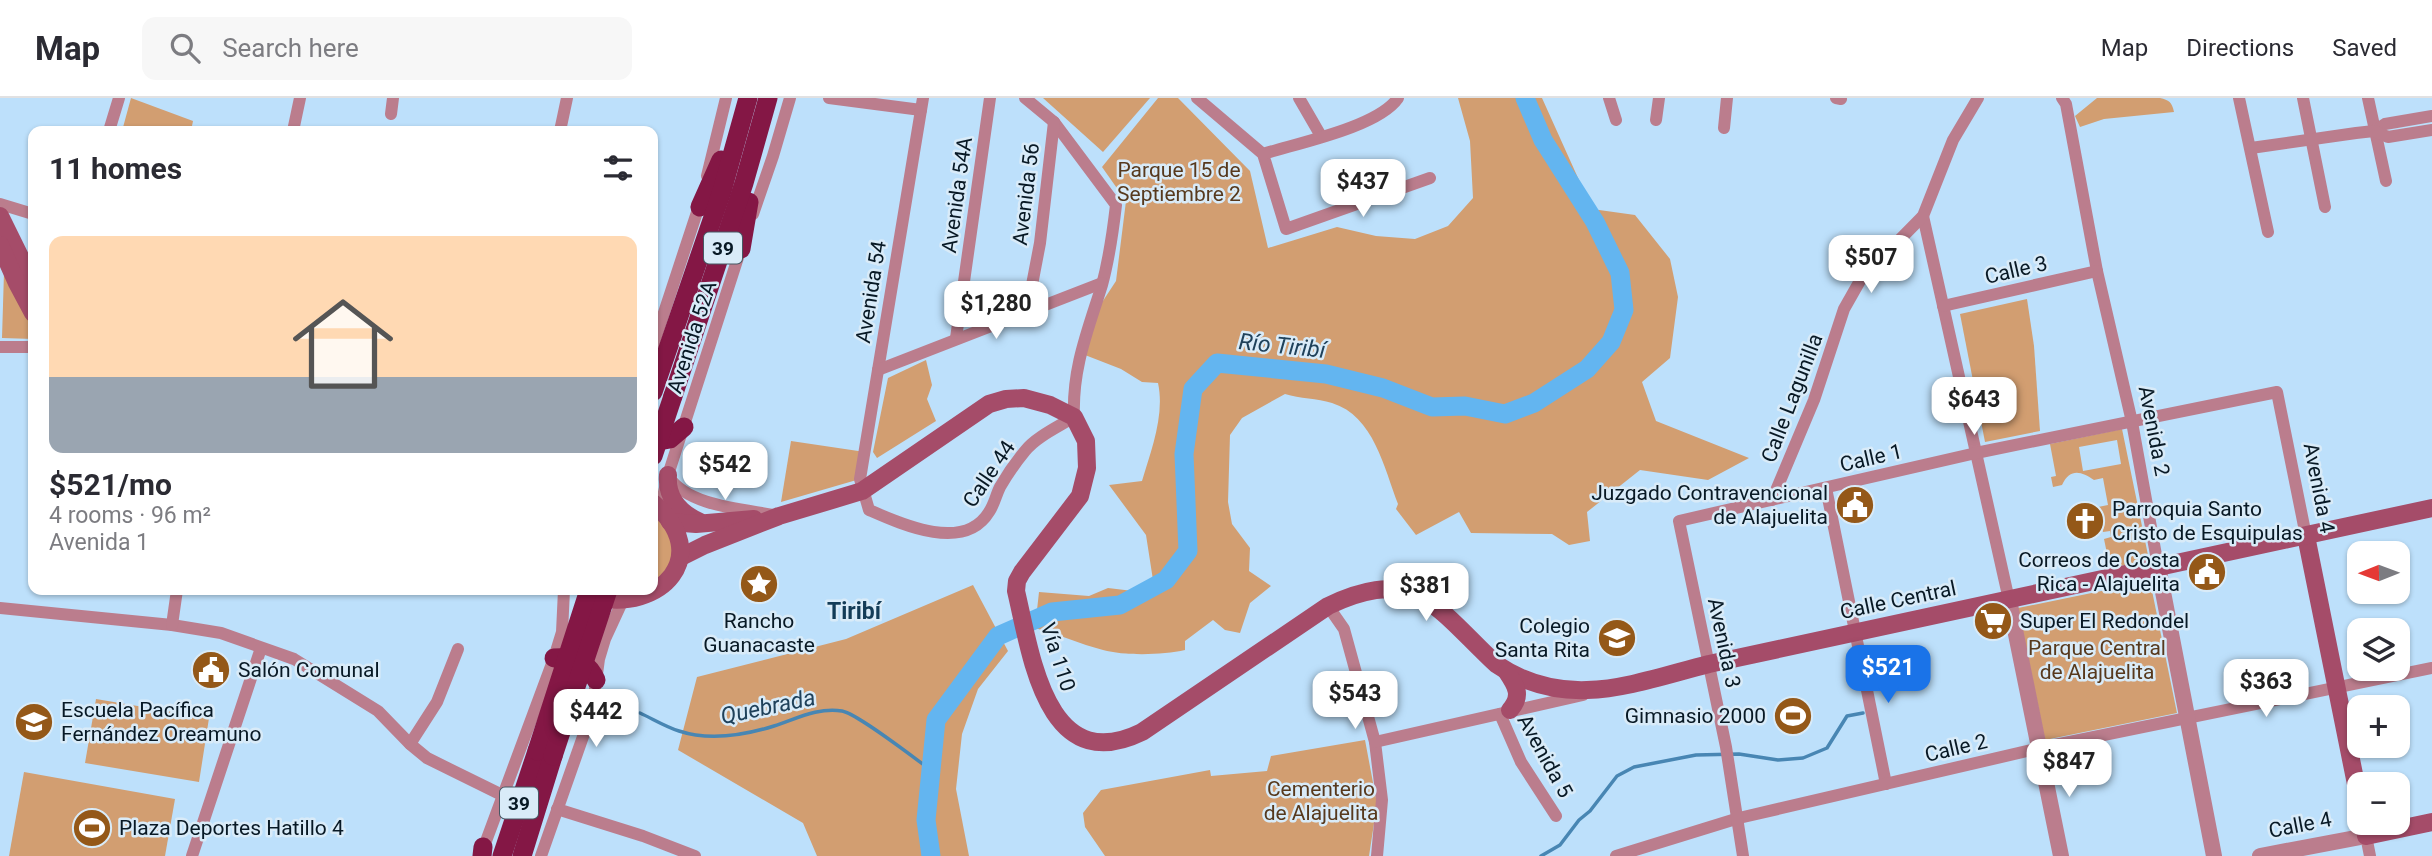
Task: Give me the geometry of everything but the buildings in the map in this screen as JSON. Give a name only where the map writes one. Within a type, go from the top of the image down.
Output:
[{"type":"highway","points":[[700,207],[747,98]]},
{"type":"highway","name":"39","points":[[658,376],[722,191],[747,98]]},
{"type":"highway","name":"39","points":[[658,441],[734,217],[768,98]]},
{"type":"highway","points":[[741,250],[763,118]]},
{"type":"highway","points":[[658,441],[670,439],[684,427]]},
{"type":"highway","name":"39","points":[[522,856],[545,753],[588,595]]},
{"type":"highway","name":"39","points":[[502,856],[616,595]]},
{"type":"highway","points":[[554,658],[580,660],[592,671],[596,680]]},
{"type":"main road","points":[[0,216],[28,273]]},
{"type":"main road","points":[[0,245],[28,303]]},
{"type":"main road","points":[[681,557],[779,516],[862,492],[989,404],[1024,398],[1050,405],[1073,417]]},
{"type":"main road","name":"Vía 110","points":[[1073,417],[1086,441],[1087,468],[1080,496],[1022,572],[1017,581],[1017,595],[1030,657],[1041,688],[1057,717],[1079,736],[1108,744],[1142,732],[1328,606],[1371,590],[1390,588],[1409,591],[1437,607],[1507,672],[1559,689],[1602,691]]},
{"type":"main road","points":[[668,475],[671,496],[677,508],[700,522],[779,516]]},
{"type":"main road","name":"Calle Central","points":[[1602,691],[1709,664],[2432,508]]},
{"type":"main road","points":[[661,511],[714,523]]},
{"type":"main road","points":[[658,589],[667,584],[675,573],[681,557],[680,540],[661,511]]},
{"type":"main road","name":"Avenida 4","points":[[2306,536],[2354,772]]},
{"type":"main road","points":[[590,595],[616,595]]},
{"type":"main road","points":[[1505,712],[1517,703],[1518,691],[1507,672]]},
{"type":"main road","name":"Calle 4","points":[[2410,824],[2432,822]]},
{"type":"street","points":[[111,126],[119,98]]},
{"type":"street","points":[[294,126],[300,98]]},
{"type":"street","points":[[391,114],[393,98]]},
{"type":"street","points":[[561,126],[567,98]]},
{"type":"street","points":[[658,321],[700,207],[726,98]]},
{"type":"street","name":"Avenida 52A","points":[[661,511],[668,475],[774,156],[790,98]]},
{"type":"street","points":[[829,98],[922,104]]},
{"type":"street","name":"Avenida 54A","points":[[956,338],[990,98]]},
{"type":"street","points":[[1025,98],[1054,122],[1116,205],[1102,283],[1083,340],[1073,398],[1073,417]]},
{"type":"street","points":[[1197,98],[1263,154],[1286,229],[1430,178]]},
{"type":"street","points":[[1299,98],[1321,136]]},
{"type":"street","points":[[1263,154],[1377,117],[1398,98]]},
{"type":"street","points":[[1609,98],[1616,120]]},
{"type":"street","points":[[1656,120],[1659,98]]},
{"type":"street","points":[[1724,128],[1727,98]]},
{"type":"street","name":"Calle Lagunilla","points":[[1772,500],[1822,380],[1844,309],[1861,279],[1923,216],[1953,140],[1978,98]]},
{"type":"street","name":"Avenida 2","points":[[2062,98],[2066,104],[2097,271],[2132,422],[2214,856]]},
{"type":"street","points":[[2239,98],[2268,232]]},
{"type":"street","points":[[2303,98],[2325,207]]},
{"type":"street","points":[[2368,98],[2386,181]]},
{"type":"street","name":"Avenida 54","points":[[862,492],[860,479],[922,104]]},
{"type":"street","points":[[2251,148],[2374,131],[2385,124],[2432,116]]},
{"type":"street","name":"Avenida 56","points":[[1027,311],[1040,243],[1054,122]]},
{"type":"street","points":[[2374,131],[2388,136],[2432,130]]},
{"type":"street","points":[[0,204],[28,212]]},
{"type":"street","points":[[1923,216],[2009,600],[2062,856]]},
{"type":"street","name":"Calle 3","points":[[1943,306],[2097,271]]},
{"type":"street","points":[[878,370],[1102,283]]},
{"type":"street","points":[[0,346],[28,347]]},
{"type":"street","name":"Calle 1","points":[[1679,521],[1976,453],[2277,392]]},
{"type":"street","name":"Avenida 4","points":[[2277,392],[2306,536]]},
{"type":"street","name":"Calle 44","points":[[862,492],[869,510],[897,522],[923,531],[945,533],[967,530],[983,521],[999,489],[1027,448],[1073,417]]},
{"type":"street","points":[[668,475],[674,485],[694,498],[779,516]]},
{"type":"street","points":[[1826,488],[1886,784]]},
{"type":"street","name":"Avenida 3","points":[[1679,521],[1727,754],[1743,856]]},
{"type":"street","points":[[172,625],[176,595]]},
{"type":"street","points":[[482,853],[554,658],[562,632],[564,595]]},
{"type":"street","points":[[541,856],[592,711],[604,639],[616,595]]},
{"type":"street","points":[[1328,606],[1344,629],[1375,742],[1382,800],[1377,856]]},
{"type":"street","points":[[0,608],[221,632],[293,659],[324,676],[378,711],[427,758],[502,795]]},
{"type":"street","points":[[192,856],[261,648]]},
{"type":"street","points":[[410,744],[437,702],[458,649]]},
{"type":"street","name":"Calle 2","points":[[1616,856],[1739,818],[2040,748],[2432,668]]},
{"type":"street","name":"Calle Central","points":[[1375,742],[1602,691]]},
{"type":"street","name":"Avenida 5","points":[[1505,712],[1521,762],[1556,816]]},
{"type":"street","points":[[557,808],[695,856]]},
{"type":"street","name":"Calle 4","points":[[2260,856],[2347,834]]},
{"type":"street","points":[[2366,835],[2370,856]]},
{"type":"green space","points":[[131,98],[193,121],[192,126],[123,126]]},
{"type":"green space","points":[[1043,98],[1150,98],[1103,152]]},
{"type":"green space","name":"Parque 15 de Septiembre 2","points":[[1158,98],[1178,98],[1250,171],[1268,248],[1337,227],[1376,236],[1415,239],[1448,226],[1473,198],[1470,141],[1458,98],[1542,98],[1592,209],[1635,215],[1670,259],[1678,297],[1670,358],[1642,382],[1656,421],[1749,458],[1708,480],[1640,470],[1587,512],[1590,541],[1569,545],[1552,534],[1471,533],[1459,512],[1416,535],[1396,509],[1398,504],[1376,445],[1358,419],[1332,403],[1285,394],[1242,418],[1230,435],[1228,502],[1232,524],[1250,548],[1249,571],[1271,586],[1250,603],[1240,633],[1225,630],[1213,620],[1185,641],[1185,650],[1133,654],[1103,650],[1035,628],[1039,592],[1089,596],[1108,588],[1133,591],[1153,580],[1146,535],[1109,485],[1142,481],[1160,408],[1158,383],[1142,382],[1121,369],[1085,355],[1095,313],[1116,281],[1126,201],[1102,167]]},
{"type":"green space","points":[[2097,98],[2160,98],[2170,102],[2174,112],[2104,119],[2080,127],[2075,116]]},
{"type":"green space","points":[[4,272],[28,310],[28,339],[2,338]]},
{"type":"green space","points":[[2027,299],[2034,346],[2040,431],[1985,442],[1960,314]]},
{"type":"green space","points":[[926,360],[932,385],[927,399],[936,421],[877,458],[873,452],[888,378]]},
{"type":"green space","points":[[2122,429],[2149,560],[2110,568],[2104,539],[2111,537],[2110,531],[2103,532],[2098,507],[2108,505],[2103,478],[2094,480],[2076,473],[2069,476],[2062,485],[2053,487],[2051,477],[2056,476],[2050,444]],"holes":[[[2117,440],[2121,464],[2083,471],[2079,447]]]},
{"type":"green space","points":[[791,441],[865,452],[860,479],[781,502]]},
{"type":"green space","points":[[658,520],[669,532],[675,556],[658,581]]},
{"type":"green space","name":"Parque Central de Alajuelita","points":[[2150,581],[2177,713],[2045,740],[2018,608]]},
{"type":"green space","points":[[973,585],[1008,651],[978,689],[962,734],[956,789],[969,856],[817,856],[803,823],[678,750],[697,677],[846,639]]},
{"type":"green space","points":[[96,699],[209,718],[199,782],[85,763]]},
{"type":"green space","name":"Cementerio de Alajuelita","points":[[1365,740],[1377,804],[1369,856],[1105,856],[1085,827],[1083,813],[1101,790],[1210,770],[1211,776],[1267,771],[1271,756]]},
{"type":"green space","name":"Plaza Deportes Hatillo 4","points":[[24,772],[175,799],[165,856],[9,856]]},
{"type":"waterway","name":"Río Tiribí","points":[[931,856],[926,820],[936,720],[998,636],[1052,612],[1120,605],[1166,580],[1188,551],[1184,454],[1193,389],[1217,363],[1326,374],[1383,388],[1432,407],[1465,406],[1505,414],[1534,403],[1587,369],[1611,342],[1624,310],[1620,273],[1595,222],[1543,140],[1525,98]]},
{"type":"waterway","name":"Quebrada","points":[[640,713],[679,731],[715,736],[763,729],[816,712],[842,711],[873,728],[931,770]]},
{"type":"waterway","points":[[1541,856],[1560,845],[1617,776],[1634,767],[1696,755],[1739,754],[1778,760],[1803,758],[1827,748],[1847,716],[1863,713]]},
{"type":"place","name":"Juzgado Contravencional de Alajuelita","points":[[1855,505]]},
{"type":"place","name":"Parroquia Santo Cristo de Esquipulas","points":[[2085,521]]},
{"type":"place","name":"Correos de Costa Rica - Alajuelita","points":[[2207,572]]},
{"type":"place","name":"Rancho Guanacaste","points":[[759,584]]},
{"type":"place","name":"Super El Redondel","points":[[1993,621]]},
{"type":"place","name":"Colegio Santa Rita","points":[[1617,638]]},
{"type":"place","name":"Salón Comunal","points":[[211,670]]},
{"type":"place","name":"Gimnasio 2000","points":[[1793,716]]},
{"type":"place","name":"Escuela Pacífica Fernández Oreamuno","points":[[34,722]]},
{"type":"place","name":"Plaza Deportes Hatillo 4","points":[[92,828]]},
{"type":"district","name":"Tiribí","points":[[854,611]]}]
